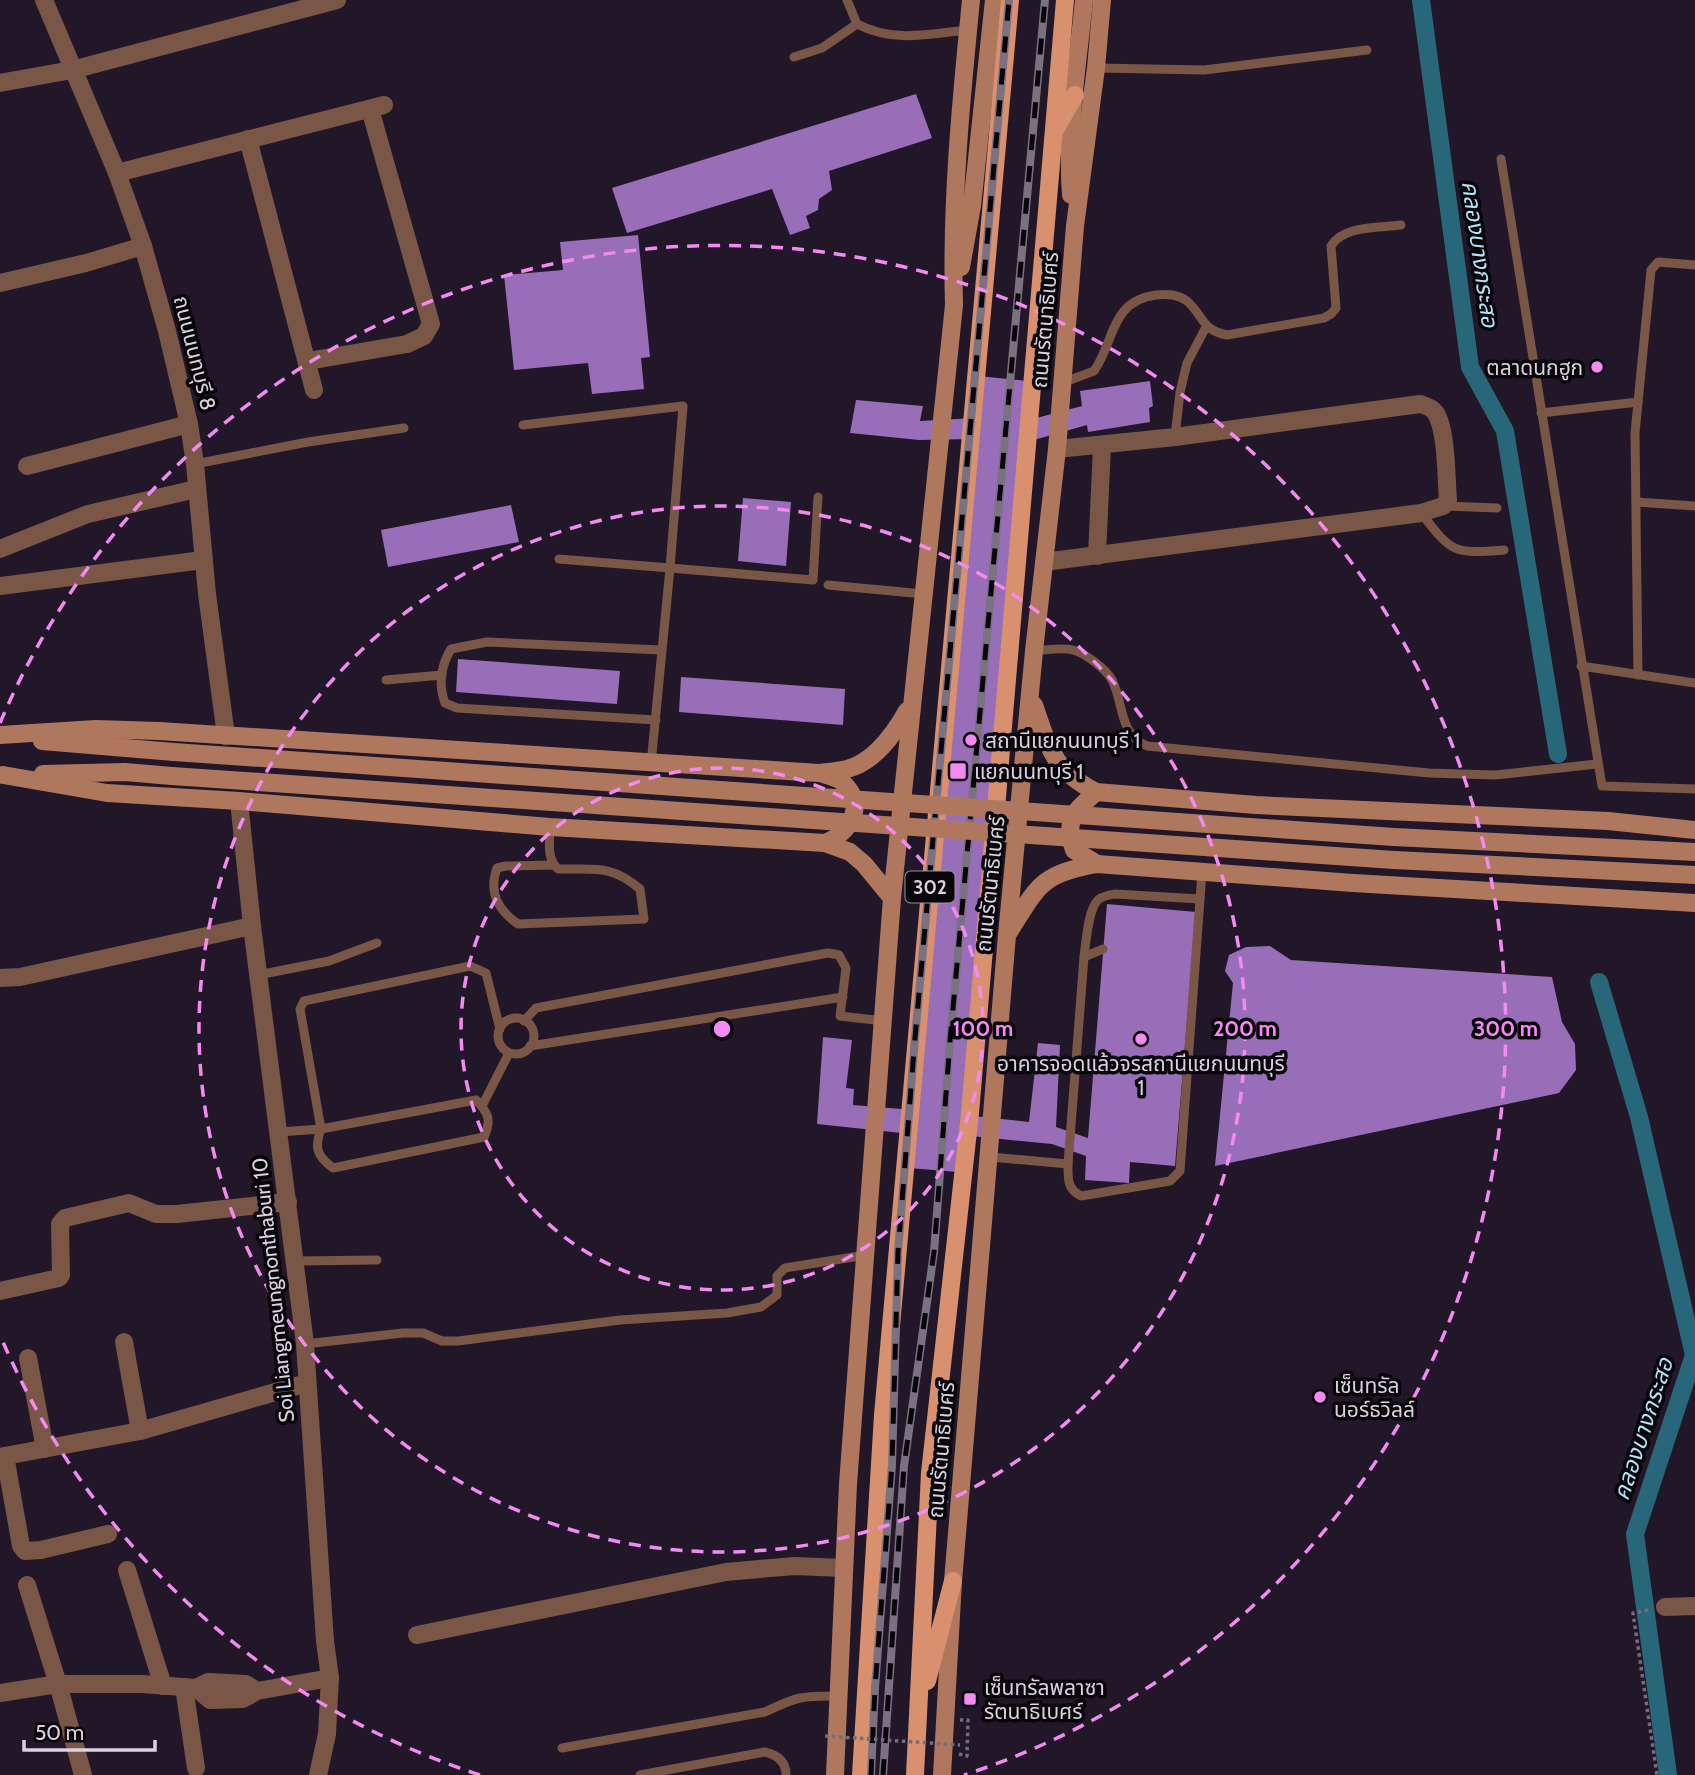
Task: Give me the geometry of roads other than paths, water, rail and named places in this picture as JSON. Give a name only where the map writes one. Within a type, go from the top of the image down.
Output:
[{"type":"main road","name":"302","points":[[835,1775],[848,1484],[892,898],[954,305],[955,166],[971,0]]},
{"type":"main road","points":[[954,305],[972,206],[994,0]]},
{"type":"main road","name":"302","points":[[861,1775],[883,1415],[1010,0]]},
{"type":"main road","name":"ถนนรัตนาธิเบศร์","points":[[915,1775],[930,1473],[970,1113],[1065,0]]},
{"type":"main road","points":[[1075,226],[1070,178],[1084,0]]},
{"type":"main road","name":"ถนนรัตนาธิเบศร์","points":[[942,1775],[953,1581],[1007,935],[1056,449],[1075,226],[1096,68],[1102,0]]},
{"type":"main road","points":[[1053,134],[1075,91]]},
{"type":"main road","points":[[1032,698],[1048,746],[1059,766],[1075,782],[1096,792],[1256,804],[1608,821],[1695,830]]},
{"type":"main road","points":[[0,736],[96,729],[819,773],[850,768],[866,759],[892,737],[911,705]]},
{"type":"main road","points":[[0,736],[120,749],[1394,837],[1695,852]]},
{"type":"main road","points":[[2,775],[125,772],[1394,860],[1695,876]]},
{"type":"main road","points":[[819,773],[842,781],[853,798],[854,813],[848,828],[825,843]]},
{"type":"main road","points":[[2,775],[107,793],[239,801],[550,827],[825,843],[850,852],[864,864],[892,898]]},
{"type":"main road","points":[[1096,792],[1070,819],[1070,836],[1074,850],[1097,864]]},
{"type":"main road","points":[[1007,935],[1035,892],[1049,878],[1068,869],[1097,864],[1366,884],[1695,903]]},
{"type":"main road","points":[[917,1719],[953,1581]]},
{"type":"street","name":"ถนนนนทบุรี 8","points":[[44,0],[117,173],[144,246],[167,331],[189,424],[195,464],[203,560],[226,736]]},
{"type":"street","points":[[0,83],[72,70],[337,0]]},
{"type":"street","points":[[117,173],[377,107],[431,324],[424,336],[407,344],[308,361]]},
{"type":"street","points":[[248,139],[314,390]]},
{"type":"street","points":[[0,283],[144,246]]},
{"type":"street","points":[[1044,562],[1421,513],[1443,506],[1448,500],[1441,427],[1430,407],[1420,404],[1175,437],[1056,449]]},
{"type":"street","points":[[27,466],[189,424]]},
{"type":"street","points":[[1097,556],[1102,445]]},
{"type":"street","points":[[0,550],[88,514],[196,489]]},
{"type":"street","points":[[0,586],[203,560]]},
{"type":"street","name":"Soi Liangmeungnonthaburi 10","points":[[239,801],[252,926],[305,1344],[325,1641],[330,1678],[327,1734],[318,1775]]},
{"type":"street","points":[[0,978],[252,926]]},
{"type":"street","points":[[0,1291],[59,1278],[60,1224],[65,1218],[129,1203],[156,1214],[177,1214],[288,1202]]},
{"type":"street","points":[[124,1342],[140,1430]]},
{"type":"street","points":[[28,1358],[45,1450]]},
{"type":"street","points":[[108,1534],[41,1550],[25,1551],[21,1546],[2,1457],[140,1430],[307,1383]]},
{"type":"street","points":[[417,1635],[726,1572],[794,1566],[844,1568]]},
{"type":"street","points":[[127,1570],[163,1686]]},
{"type":"street","points":[[27,1585],[83,1775]]},
{"type":"street","points":[[1665,1607],[1695,1606]]},
{"type":"street","points":[[0,1693],[58,1684],[142,1684],[190,1688],[210,1700],[243,1699],[257,1691],[330,1678]]},
{"type":"street","points":[[190,1688],[197,1768]]},
{"type":"lane","points":[[847,0],[857,24],[875,33],[895,37],[968,30]]},
{"type":"lane","points":[[794,57],[822,48],[857,24]]},
{"type":"lane","points":[[1096,68],[1205,69],[1367,50]]},
{"type":"lane","points":[[1501,159],[1602,786],[1695,789]]},
{"type":"lane","points":[[1062,383],[1094,371],[1112,326],[1125,308],[1145,296],[1177,295],[1189,303],[1206,327],[1214,333],[1227,335],[1324,318],[1336,308],[1331,246],[1336,238],[1348,232],[1401,225]]},
{"type":"lane","points":[[1638,675],[1635,433],[1651,270],[1658,262],[1695,265]]},
{"type":"lane","points":[[1175,437],[1180,392],[1187,363],[1206,327]]},
{"type":"lane","points":[[1541,413],[1638,402]]},
{"type":"lane","points":[[523,425],[682,407],[651,764]]},
{"type":"lane","points":[[195,464],[308,442],[404,428]]},
{"type":"lane","points":[[559,559],[813,580],[818,497]]},
{"type":"lane","points":[[1636,502],[1695,506]]},
{"type":"lane","points":[[1443,506],[1497,508]]},
{"type":"lane","points":[[1421,513],[1451,548],[1474,552],[1504,550]]},
{"type":"lane","points":[[828,585],[924,594]]},
{"type":"lane","points":[[656,720],[457,708],[445,703],[442,675],[444,661],[452,649],[488,642],[661,650]]},
{"type":"lane","points":[[1034,651],[1073,650],[1094,662],[1112,680],[1122,717],[1136,741],[1147,746],[1429,774],[1495,775],[1597,764]]},
{"type":"lane","points":[[1581,666],[1695,683]]},
{"type":"lane","points":[[386,680],[442,675]]},
{"type":"lane","points":[[550,827],[549,858],[558,869],[611,870],[627,878],[640,889],[645,919],[518,924],[503,913],[496,901],[496,868],[554,865]]},
{"type":"lane","points":[[1200,900],[1115,894],[1098,900],[1092,909],[1084,957],[1074,1137],[1068,1164],[1068,1184],[1074,1193],[1081,1196],[1170,1181],[1180,1171],[1200,900],[1202,872]]},
{"type":"lane","points":[[258,975],[329,961],[377,943]]},
{"type":"lane","points":[[1084,957],[1103,949]]},
{"type":"lane","points":[[524,1020],[536,1008],[828,953],[839,955],[846,968],[840,1016],[884,1021]]},
{"type":"lane","points":[[279,1132],[321,1129],[476,1100],[487,1111],[489,1125],[484,1137],[333,1168],[321,1159],[316,1141],[321,1129],[300,1009],[304,1001],[470,966],[486,973],[500,1029],[500,1045],[509,1053],[521,1054],[533,1041],[532,1029],[524,1020],[507,1021],[500,1029]]},
{"type":"lane","points":[[530,1046],[843,997]]},
{"type":"lane","points":[[482,1106],[509,1053]]},
{"type":"lane","points":[[990,1157],[1068,1164]]},
{"type":"lane","points":[[305,1344],[403,1333],[423,1333],[442,1341],[457,1341],[620,1320],[727,1313],[761,1307],[770,1302],[777,1295],[777,1276],[785,1268],[866,1255]]},
{"type":"lane","points":[[296,1261],[377,1260]]},
{"type":"lane","points":[[562,1748],[765,1712],[802,1696],[838,1696]]},
{"type":"lane","points":[[640,1775],[765,1752],[778,1757],[786,1767],[786,1775]]},
{"type":"waterway","name":"คลองบางกระสอ","points":[[1421,0],[1470,367],[1505,431],[1558,754]]},
{"type":"waterway","name":"คลองบางกระสอ","points":[[1599,982],[1639,1117],[1694,1355],[1635,1534],[1668,1775]]},
{"type":"railway","points":[[871,1775],[892,1465],[898,1252],[1009,0]]},
{"type":"railway","points":[[883,1775],[904,1466],[934,1252],[950,1041],[1045,0]]},
{"type":"place","name":"ตลาดนกฮูก","points":[[1597,367]]},
{"type":"place","name":"สถานีแยกนนทบุรี 1","points":[[971,740]]},
{"type":"place","name":"แยกนนทบุรี 1","points":[[958,771]]},
{"type":"place","name":"อาคารจอดแล้วจรสถานีแยกนนทบุรี 1","points":[[1141,1039]]},
{"type":"place","name":"เซ็นทรัล นอร์ธวิลล์","points":[[1320,1397]]},
{"type":"place","name":"เซ็นทรัลพลาซา รัตนาธิเบศร์","points":[[970,1699]]}]
